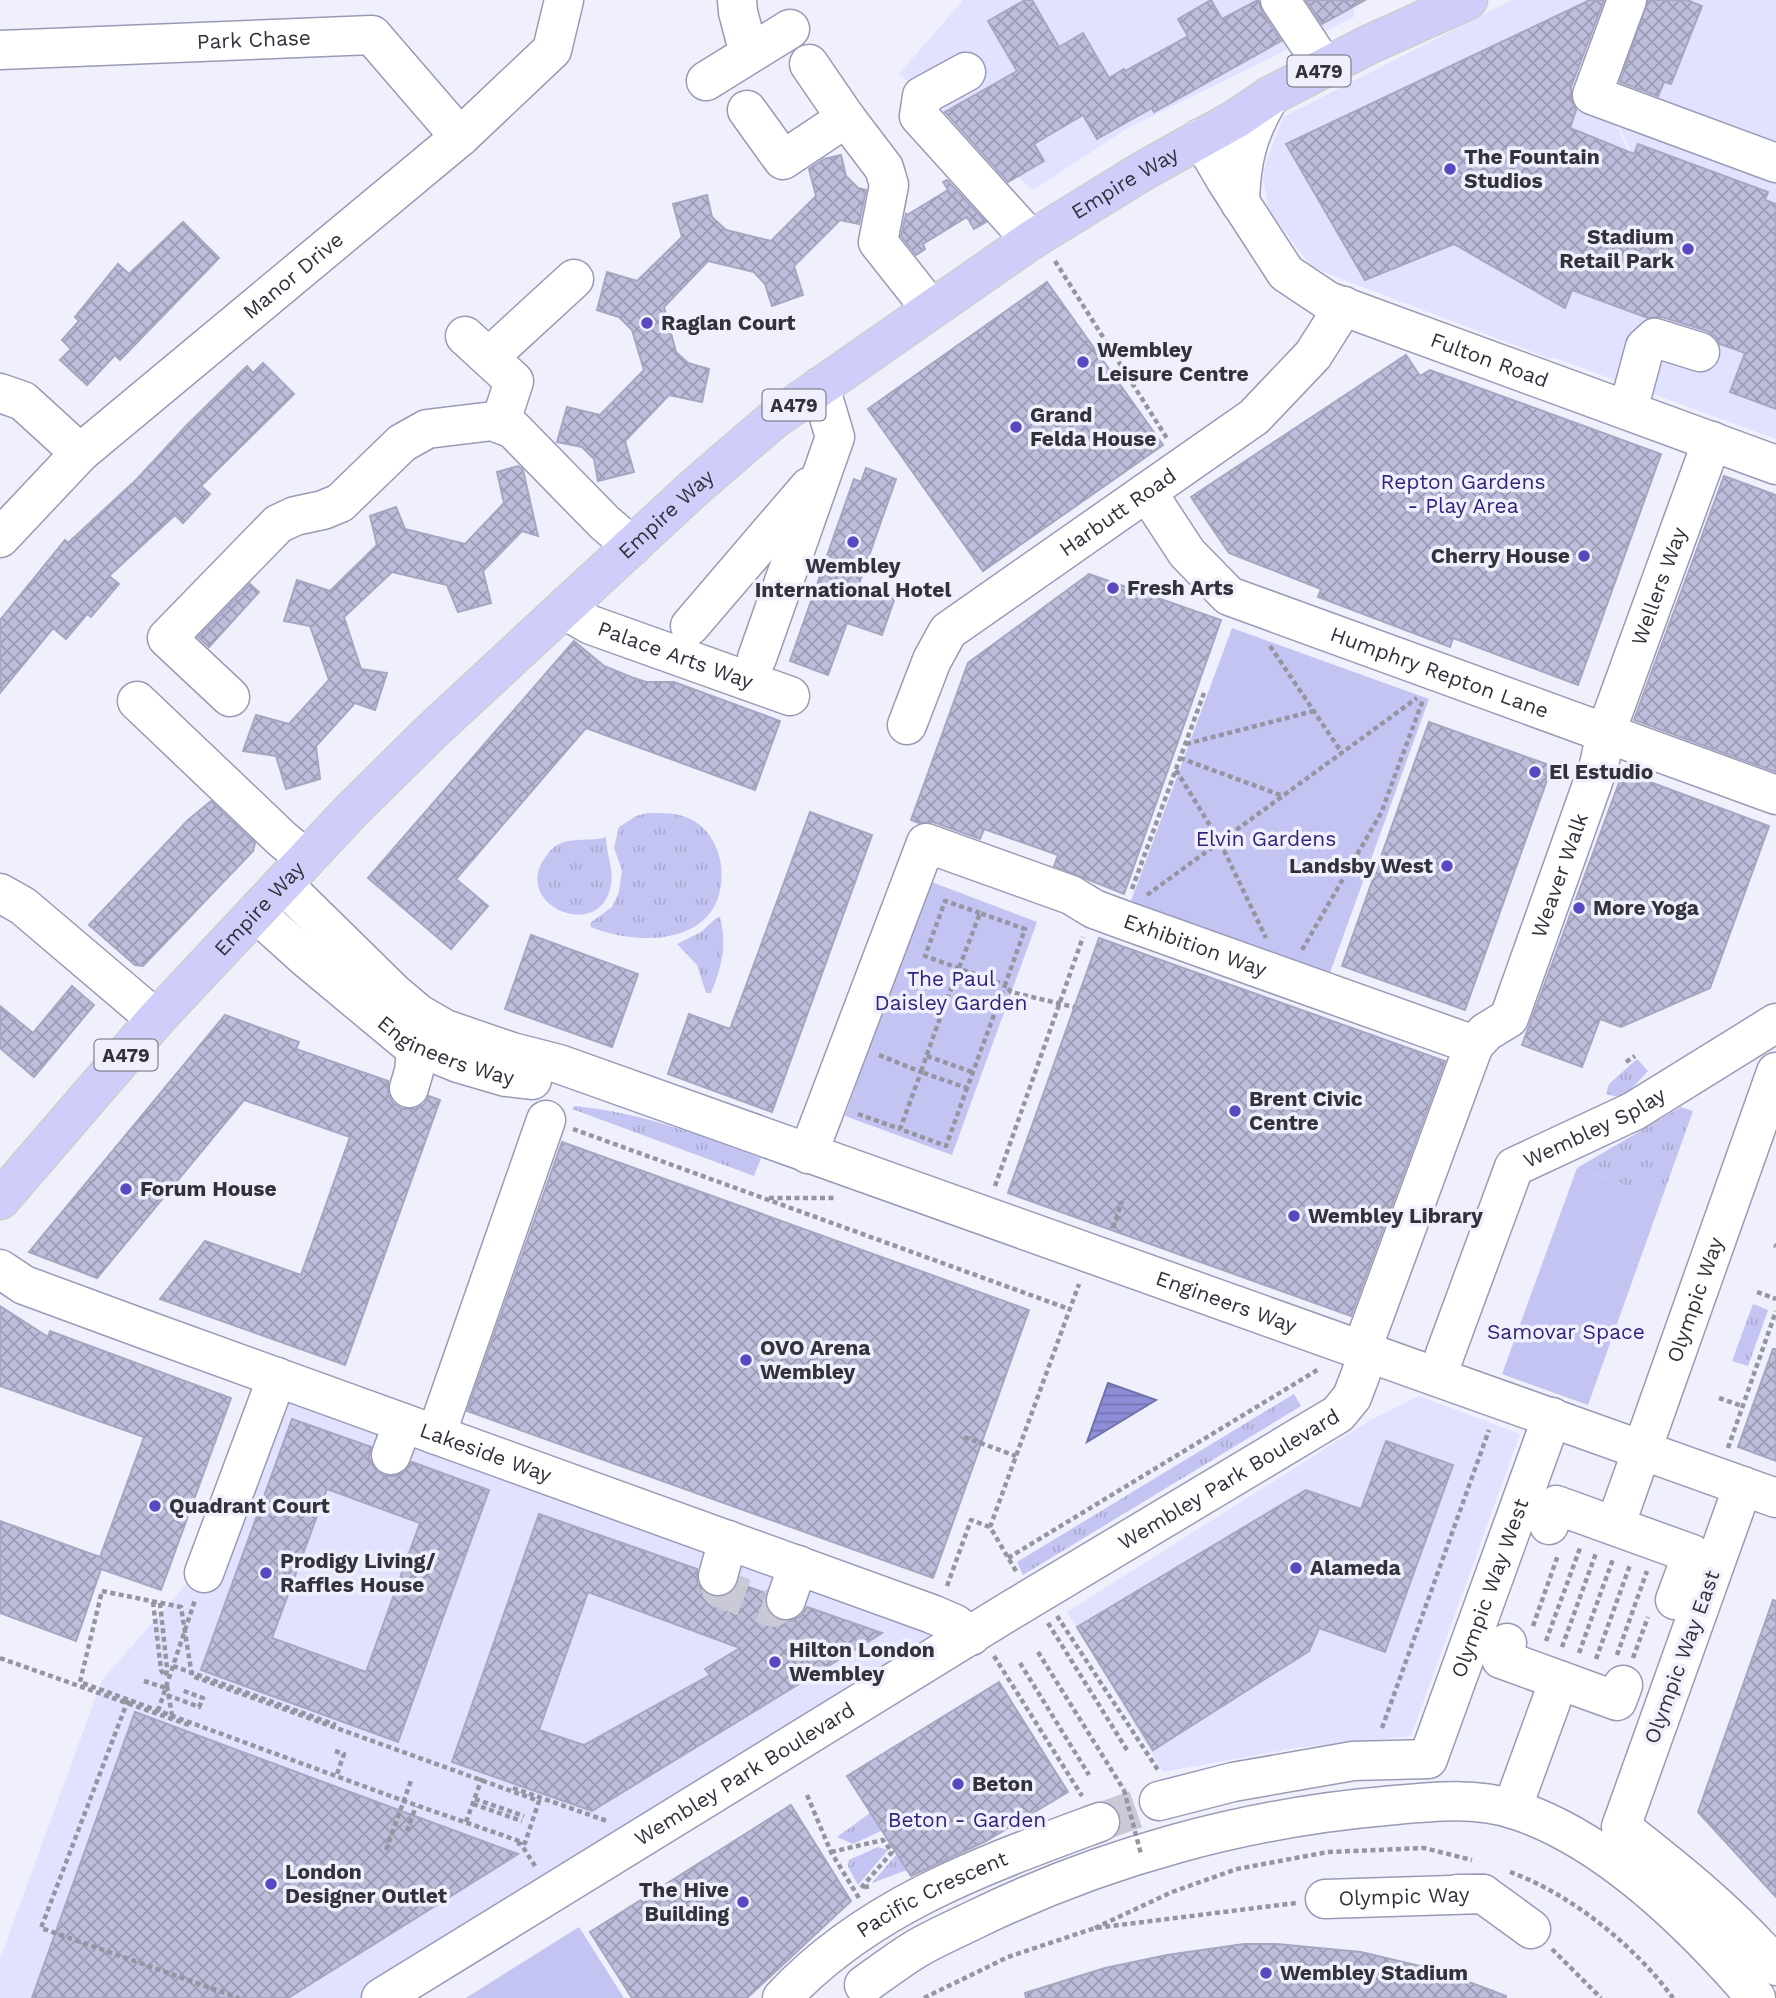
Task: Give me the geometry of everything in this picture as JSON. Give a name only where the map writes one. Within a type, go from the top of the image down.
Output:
[{"type":"main road","name":"A479","points":[[1368,45],[1381,29],[1393,0]]},
{"type":"main road","name":"Empire Way","points":[[0,1200],[156,1019],[294,871],[432,732],[693,489],[773,420],[931,309],[1042,249],[1143,171],[1236,119],[1270,96],[1450,2]]},
{"type":"street","name":"Manor Drive","points":[[0,538],[80,453],[460,137],[552,50],[564,0]]},
{"type":"street","points":[[737,0],[749,54]]},
{"type":"street","points":[[1280,0],[1325,68]]},
{"type":"street","points":[[1627,0],[1592,95],[1776,163]]},
{"type":"street","points":[[706,81],[790,29]]},
{"type":"street","name":"Park Chase","points":[[0,50],[372,35],[460,137]]},
{"type":"street","points":[[809,64],[884,168],[890,185],[878,242],[931,309]]},
{"type":"street","points":[[966,72],[922,96],[919,116],[1042,249]]},
{"type":"street","points":[[1240,203],[1243,158],[1249,134],[1270,96]]},
{"type":"street","points":[[747,110],[783,160],[846,118]]},
{"type":"street","name":"Fulton Road","points":[[1201,138],[1286,273],[1328,301],[1776,465]]},
{"type":"street","points":[[500,424],[514,381],[477,346],[574,279]]},
{"type":"street","name":"Harbutt Road","points":[[907,725],[932,660],[948,631],[1254,417],[1313,355],[1344,306]]},
{"type":"street","points":[[1628,410],[1645,347],[1655,338],[1700,352]]},
{"type":"street","points":[[757,658],[835,437],[820,387]]},
{"type":"street","points":[[0,393],[23,401],[80,453]]},
{"type":"street","points":[[230,697],[167,638],[278,524],[295,516],[340,503],[402,443],[427,429],[493,421],[513,429],[632,546]]},
{"type":"street","name":"Wellers Way","points":[[1606,732],[1712,441]]},
{"type":"street","points":[[690,626],[824,469]]},
{"type":"street","name":"Humphry Repton Lane","points":[[1147,492],[1186,553],[1229,596],[1776,795]]},
{"type":"street","name":"Palace Arts Way","points":[[569,604],[578,617],[591,625],[790,696]]},
{"type":"street","name":"Engineers Way","points":[[137,701],[282,839],[294,871],[394,993],[419,1030]]},
{"type":"street","name":"Weaver Walk","points":[[1474,1045],[1486,1032],[1509,1018],[1599,765],[1606,732]]},
{"type":"street","name":"Exhibition Way","points":[[808,1154],[926,843],[1071,895],[1286,978],[1474,1045]]},
{"type":"street","points":[[12,899],[156,1019]]},
{"type":"street","name":"Engineers Way","points":[[256,913],[407,1042],[419,1030],[445,1029],[512,1052],[559,1064],[1641,1450],[1753,1479]]},
{"type":"street","name":"Wembley Splay","points":[[1444,1357],[1514,1167],[1634,1111],[1776,1023]]},
{"type":"street","points":[[409,1088],[419,1030]]},
{"type":"street","points":[[1366,1351],[1474,1045]]},
{"type":"street","name":"Olympic Way","points":[[1615,1537],[1641,1450],[1762,1160],[1776,1072]]},
{"type":"street","points":[[410,1437],[546,1120]]},
{"type":"street","name":"Lakeside Way","points":[[0,1269],[24,1285],[277,1377],[410,1437],[723,1558],[792,1582],[860,1588],[932,1614],[975,1634]]},
{"type":"street","name":"Wembley Park Boulevard","points":[[381,1998],[552,1891],[647,1836],[1042,1592],[1338,1414],[1352,1397],[1366,1351]]},
{"type":"street","points":[[204,1573],[277,1377]]},
{"type":"street","name":"Olympic Way West","points":[[1160,1788],[1233,1782],[1353,1761],[1428,1759],[1552,1418]]},
{"type":"street","name":"Olympic Way East","points":[[1753,1479],[1621,1827],[1692,1883],[1757,1944],[1776,1966]]},
{"type":"street","points":[[1606,1793],[1692,1554],[1615,1537]]},
{"type":"street","points":[[1512,1809],[1563,1672]]},
{"type":"street","points":[[864,1985],[917,1948],[1001,1907],[1141,1854],[1274,1821],[1350,1809],[1439,1801],[1468,1802],[1512,1809],[1552,1825],[1618,1867],[1687,1924],[1756,1998]]},
{"type":"street","name":"Pacific Crescent","points":[[782,1998],[806,1972],[848,1940],[913,1898],[1013,1854],[1093,1812]]},
{"type":"street","name":"Olympic Way","points":[[1417,1892],[1483,1894],[1531,1929]]},
{"type":"street","name":"Olympic Way","points":[[1325,1899],[1483,1894]]},
{"type":"path","points":[[1042,249],[1172,447]]},
{"type":"path","points":[[1267,641],[1342,752]]},
{"type":"path","points":[[1113,913],[1220,842],[1426,692],[1381,813],[1286,978]]},
{"type":"path","points":[[984,1217],[1060,1002],[1113,913],[1205,693]]},
{"type":"path","points":[[1185,745],[1314,711]]},
{"type":"path","points":[[1180,758],[1283,796]]},
{"type":"path","points":[[1175,769],[1220,842],[1286,978]]},
{"type":"path","points":[[855,1112],[946,1146],[972,1072],[1005,985],[1025,929],[945,901],[925,956],[1005,985],[1011,992],[1074,1007]]},
{"type":"path","points":[[900,1129],[980,913]]},
{"type":"path","points":[[872,1066],[877,1054],[967,1088]]},
{"type":"path","points":[[927,1056],[972,1072]]},
{"type":"path","points":[[1626,1062],[1635,1056]]},
{"type":"path","points":[[612,1143],[1069,1309]]},
{"type":"path","points":[[764,1198],[843,1198]]},
{"type":"path","points":[[1110,1235],[1122,1201]]},
{"type":"path","points":[[990,1527],[1082,1276]]},
{"type":"path","points":[[1757,1292],[1776,1299]]},
{"type":"path","points":[[1753,1479],[1727,1448],[1776,1311]]},
{"type":"path","points":[[1009,1558],[1322,1367]]},
{"type":"path","points":[[1719,1398],[1742,1406]]},
{"type":"path","points":[[1380,1734],[1493,1419]]},
{"type":"path","points":[[964,1437],[1016,1456]]},
{"type":"path","points":[[945,1593],[971,1520],[990,1527],[1004,1550]]},
{"type":"path","points":[[1563,1672],[1615,1537]]},
{"type":"path","points":[[1563,1672],[1615,1537]]},
{"type":"path","points":[[1563,1672],[1615,1537]]},
{"type":"path","points":[[1563,1672],[1615,1537]]},
{"type":"path","points":[[1563,1672],[1615,1537]]},
{"type":"path","points":[[1563,1672],[1615,1537]]},
{"type":"path","points":[[1563,1672],[1615,1537]]},
{"type":"path","points":[[204,1573],[157,1711],[521,1844],[552,1891]]},
{"type":"path","points":[[0,1658],[128,1701],[525,1843],[539,1801],[192,1676],[181,1607],[103,1591],[80,1682],[128,1701],[216,1735]]},
{"type":"path","points":[[1042,1592],[1160,1788]]},
{"type":"path","points":[[153,1602],[160,1670],[166,1678]]},
{"type":"path","points":[[160,1603],[167,1668],[165,1690],[173,1718],[375,1792]]},
{"type":"path","points":[[975,1634],[1093,1812]]},
{"type":"path","points":[[1057,1639],[1128,1750]]},
{"type":"path","points":[[1038,1652],[1124,1790],[1141,1854]]},
{"type":"path","points":[[1020,1663],[1089,1775]]},
{"type":"path","points":[[173,1666],[647,1836]]},
{"type":"path","points":[[150,1685],[144,1681],[199,1707],[202,1698],[181,1690]]},
{"type":"path","points":[[128,1701],[41,1928],[239,1998]]},
{"type":"path","points":[[336,1778],[344,1754],[335,1751],[338,1752]]},
{"type":"path","points":[[465,1824],[482,1777]]},
{"type":"path","points":[[386,1850],[412,1778]]},
{"type":"path","points":[[807,1795],[831,1852],[865,1908]]},
{"type":"path","points":[[474,1801],[523,1819]]},
{"type":"path","points":[[407,1831],[416,1806]]},
{"type":"path","points":[[401,1810],[412,1815]]},
{"type":"path","points":[[831,1852],[883,1840],[892,1852],[861,1888],[872,1885]]},
{"type":"path","points":[[924,1998],[1008,1956],[1096,1928],[1240,1911]]},
{"type":"path","points":[[1531,1929],[1601,1998]]},
{"type":"shaded area","points":[[963,0],[1354,0],[1354,17],[1128,128],[1033,190],[899,74]]},
{"type":"shaded area","points":[[1512,0],[1595,0],[1604,37],[1598,88],[1629,152],[1590,258],[1631,151],[1600,88],[1607,39],[1604,0],[1776,0],[1776,439],[1552,357],[1551,359],[1329,274],[1310,265],[1269,210],[1263,179],[1266,162],[1283,117]]},
{"type":"shaded area","points":[[1108,1383],[1156,1400],[1087,1442]]},
{"type":"shaded area","points":[[269,1384],[932,1627],[944,1651],[382,1998],[0,1998],[0,1959],[102,1680],[197,1572]]},
{"type":"shaded area","points":[[1419,1396],[1520,1434],[1411,1736],[1296,1748],[1163,1772],[1067,1612],[1372,1419]]},
{"type":"green space","name":"Elvin Gardens","points":[[1232,628],[1429,699],[1327,981],[1128,909]]},
{"type":"green space","points":[[647,813],[683,816],[709,834],[716,846],[721,865],[720,891],[712,911],[698,925],[679,934],[658,938],[635,938],[591,927],[590,923],[612,907],[619,892],[622,870],[614,848],[619,827],[636,816]]},
{"type":"green space","points":[[606,837],[612,879],[604,902],[592,912],[577,915],[562,911],[549,903],[540,891],[538,876],[550,851],[564,842]]},
{"type":"green space","name":"The Paul Daisley Garden","points":[[929,881],[1037,922],[952,1155],[845,1116]]},
{"type":"green space","points":[[720,917],[722,956],[711,993],[706,993],[697,965],[677,944],[701,932]]},
{"type":"green space","points":[[1637,1059],[1648,1071],[1623,1098],[1606,1094],[1609,1084]]},
{"type":"green space","points":[[574,1106],[647,1119],[761,1158],[754,1176],[572,1109]]},
{"type":"green space","points":[[1681,1107],[1693,1111],[1662,1198],[1577,1168]]},
{"type":"green space","name":"Samovar Space","points":[[1577,1168],[1662,1198],[1588,1405],[1502,1374]]},
{"type":"green space","points":[[1753,1304],[1768,1310],[1748,1366],[1732,1361]]},
{"type":"green space","points":[[1294,1394],[1301,1406],[1023,1575],[1017,1562]]},
{"type":"green space","points":[[870,1813],[881,1831],[853,1844],[837,1837]]},
{"type":"green space","points":[[878,1847],[888,1850],[858,1885],[848,1867],[849,1860]]},
{"type":"green space","points":[[896,1855],[907,1870],[872,1883]]},
{"type":"green space","points":[[579,1927],[624,1998],[466,1998]]},
{"type":"building","points":[[1025,0],[1032,0],[1059,47],[1083,33],[1109,78],[1188,36],[1178,19],[1211,0],[1222,19],[1258,0],[1262,12],[1281,41],[1154,112],[1152,108],[1097,139],[1083,115],[1034,144],[1044,161],[1008,182],[945,112],[1017,71],[988,21]]},
{"type":"building","points":[[1306,0],[1365,0],[1322,24]]},
{"type":"building","name":"The Fountain Studios","points":[[1590,0],[1604,0],[1571,87],[1571,99],[1576,110],[1570,128],[1634,154],[1638,144],[1768,192],[1765,200],[1776,204],[1776,409],[1730,392],[1745,353],[1720,344],[1716,337],[1707,331],[1662,317],[1648,318],[1572,290],[1565,308],[1454,244],[1365,280],[1286,144]]},
{"type":"building","points":[[1648,0],[1687,0],[1702,6],[1671,84],[1664,82],[1658,96],[1620,82]]},
{"type":"building","name":"Raglan Court","points":[[841,155],[846,176],[858,188],[866,190],[859,224],[840,220],[794,266],[803,295],[772,306],[765,284],[754,272],[708,261],[664,307],[676,352],[688,363],[709,369],[702,402],[669,395],[625,441],[634,472],[598,481],[594,459],[582,447],[557,442],[567,407],[600,415],[644,370],[632,330],[619,317],[597,310],[607,272],[637,281],[682,237],[673,204],[707,195],[712,217],[726,230],[771,241],[816,196],[809,169],[824,159]]},
{"type":"building","points":[[947,180],[986,222],[974,229],[967,217],[923,244],[925,249],[916,255],[901,236],[906,214],[948,190],[943,182]]},
{"type":"building","points":[[183,222],[219,258],[120,360],[115,355],[87,385],[60,360],[71,349],[62,340],[79,321],[75,317],[118,264],[129,274]]},
{"type":"building","name":"Grand Felda House","points":[[1047,282],[1163,445],[983,571],[868,409]]},
{"type":"building","points":[[1406,355],[1420,376],[1430,370],[1661,454],[1578,685],[1453,638],[1450,647],[1318,597],[1321,589],[1229,553],[1191,497]]},
{"type":"building","points":[[263,363],[294,394],[201,486],[210,494],[183,523],[175,515],[109,576],[119,584],[91,617],[87,614],[66,639],[53,628],[0,693],[0,620],[65,540],[68,543],[137,479],[247,366],[253,373]]},
{"type":"building","points":[[518,466],[523,470],[538,536],[522,531],[483,571],[491,603],[458,612],[447,585],[392,572],[344,617],[361,669],[387,673],[375,710],[355,703],[316,746],[320,779],[286,789],[276,756],[243,751],[256,715],[289,724],[329,680],[310,626],[284,621],[297,580],[330,591],[377,545],[370,516],[396,507],[405,529],[465,544],[504,503],[497,472]]},
{"type":"building","name":"Wembley International Hotel","points":[[866,468],[896,479],[859,584],[895,597],[882,635],[847,623],[828,675],[790,661],[854,479],[861,482]]},
{"type":"building","points":[[1724,476],[1776,495],[1776,772],[1634,720]]},
{"type":"building","name":"Elvin Gardens","points":[[1089,574],[1221,620],[1124,894],[1054,866],[1058,855],[984,829],[980,839],[933,822],[919,823],[911,820],[968,663]]},
{"type":"building","points":[[250,584],[259,592],[209,647],[198,637]]},
{"type":"building","points":[[574,641],[604,666],[631,677],[646,682],[674,682],[780,721],[755,790],[586,728],[456,879],[488,906],[451,949],[368,878]]},
{"type":"building","name":"Landsby West","points":[[1429,722],[1552,766],[1465,1010],[1342,966]]},
{"type":"building","points":[[1623,772],[1769,826],[1710,988],[1621,1027],[1600,1019],[1582,1067],[1522,1045]]},
{"type":"building","points":[[211,801],[255,843],[253,851],[143,966],[135,965],[89,925],[188,820]]},
{"type":"building","points":[[810,812],[872,835],[772,1112],[668,1074],[689,1014],[730,1029]]},
{"type":"building","points":[[531,935],[638,974],[612,1047],[505,1009]]},
{"type":"building","name":"Brent Civic Centre","points":[[1099,938],[1445,1061],[1351,1316],[1008,1193]]},
{"type":"building","points":[[72,986],[94,1005],[34,1077],[0,1048],[0,1006],[33,1033]]},
{"type":"building","name":"Forum House","points":[[225,1015],[299,1042],[296,1049],[388,1081],[388,1094],[393,1103],[402,1109],[415,1109],[424,1104],[429,1096],[440,1100],[345,1365],[160,1299],[205,1241],[301,1275],[350,1137],[244,1100],[97,1278],[29,1252]]},
{"type":"building","name":"OVO Arena Wembley","points":[[562,1142],[1029,1310],[933,1578],[467,1411]]},
{"type":"building","name":"Quadrant Court","points":[[0,1306],[48,1337],[50,1331],[231,1398],[161,1590],[101,1569],[76,1641],[0,1613],[0,1521],[100,1557],[144,1437],[0,1386]]},
{"type":"building","points":[[1773,1349],[1776,1349],[1776,1461],[1738,1447]]},
{"type":"building","name":"Prodigy Living/ Raffles House","points":[[292,1419],[371,1447],[369,1458],[374,1468],[384,1476],[395,1476],[404,1472],[412,1462],[489,1490],[398,1742],[201,1670]],"holes":[[[327,1489],[420,1523],[366,1672],[272,1638]]]},
{"type":"building","name":"Alameda","points":[[1386,1441],[1453,1465],[1385,1652],[1319,1628],[1309,1651],[1153,1750],[1077,1627],[1306,1490],[1361,1509]]},
{"type":"building","name":"Hilton London Wembley","points":[[539,1514],[697,1569],[697,1582],[703,1592],[712,1597],[724,1597],[733,1592],[738,1583],[765,1593],[765,1605],[770,1615],[778,1620],[791,1621],[801,1616],[807,1607],[882,1633],[592,1811],[452,1762]],"holes":[[[588,1592],[740,1648],[705,1669],[710,1675],[584,1745],[539,1730]]]},
{"type":"building","points":[[1773,1600],[1776,1601],[1776,1897],[1698,1812]]},
{"type":"building","name":"Beton","points":[[999,1682],[1068,1792],[986,1841],[911,1876],[847,1776]]},
{"type":"building","name":"London Designer Outlet","points":[[135,1712],[518,1854],[288,1998],[32,1998]]},
{"type":"building","name":"The Hive Building","points":[[791,1805],[851,1901],[747,1998],[632,1998],[590,1932]]},
{"type":"building","name":"Wembley Stadium","points":[[1244,1944],[1277,1944],[1361,1952],[1456,1977],[1506,1998],[1026,1998],[1025,1993],[1105,1968],[1167,1955]]},
{"type":"tunnel","points":[[718,1576],[721,1589],[773,1608],[786,1600]]},
{"type":"tunnel","points":[[1100,1822],[1159,1801]]},
{"type":"place","name":"The Fountain Studios","points":[[1450,169]]},
{"type":"place","name":"Stadium Retail Park","points":[[1688,249]]},
{"type":"place","name":"Raglan Court","points":[[647,323]]},
{"type":"place","name":"Wembley Leisure Centre","points":[[1083,362]]},
{"type":"place","name":"Grand Felda House","points":[[1016,427]]},
{"type":"place","name":"Wembley International Hotel","points":[[853,542]]},
{"type":"place","name":"Cherry House","points":[[1584,556]]},
{"type":"place","name":"Fresh Arts","points":[[1113,588]]},
{"type":"place","name":"El Estudio","points":[[1535,772]]},
{"type":"place","name":"Landsby West","points":[[1447,866]]},
{"type":"place","name":"More Yoga","points":[[1579,908]]},
{"type":"place","name":"Brent Civic Centre","points":[[1235,1111]]},
{"type":"place","name":"Forum House","points":[[126,1189]]},
{"type":"place","name":"Wembley Library","points":[[1294,1216]]},
{"type":"place","name":"OVO Arena Wembley","points":[[746,1360]]},
{"type":"place","name":"Quadrant Court","points":[[155,1506]]},
{"type":"place","name":"Alameda","points":[[1296,1568]]},
{"type":"place","name":"Prodigy Living/ Raffles House","points":[[266,1573]]},
{"type":"place","name":"Hilton London Wembley","points":[[775,1662]]},
{"type":"place","name":"Beton","points":[[958,1784]]},
{"type":"place","name":"London Designer Outlet","points":[[271,1884]]},
{"type":"place","name":"The Hive Building","points":[[743,1902]]},
{"type":"place","name":"Wembley Stadium","points":[[1266,1973]]},
{"type":"park label","name":"Repton Gardens - Play Area","points":[[1463,494]]},
{"type":"park label","name":"Beton - Garden","points":[[967,1820]]}]
